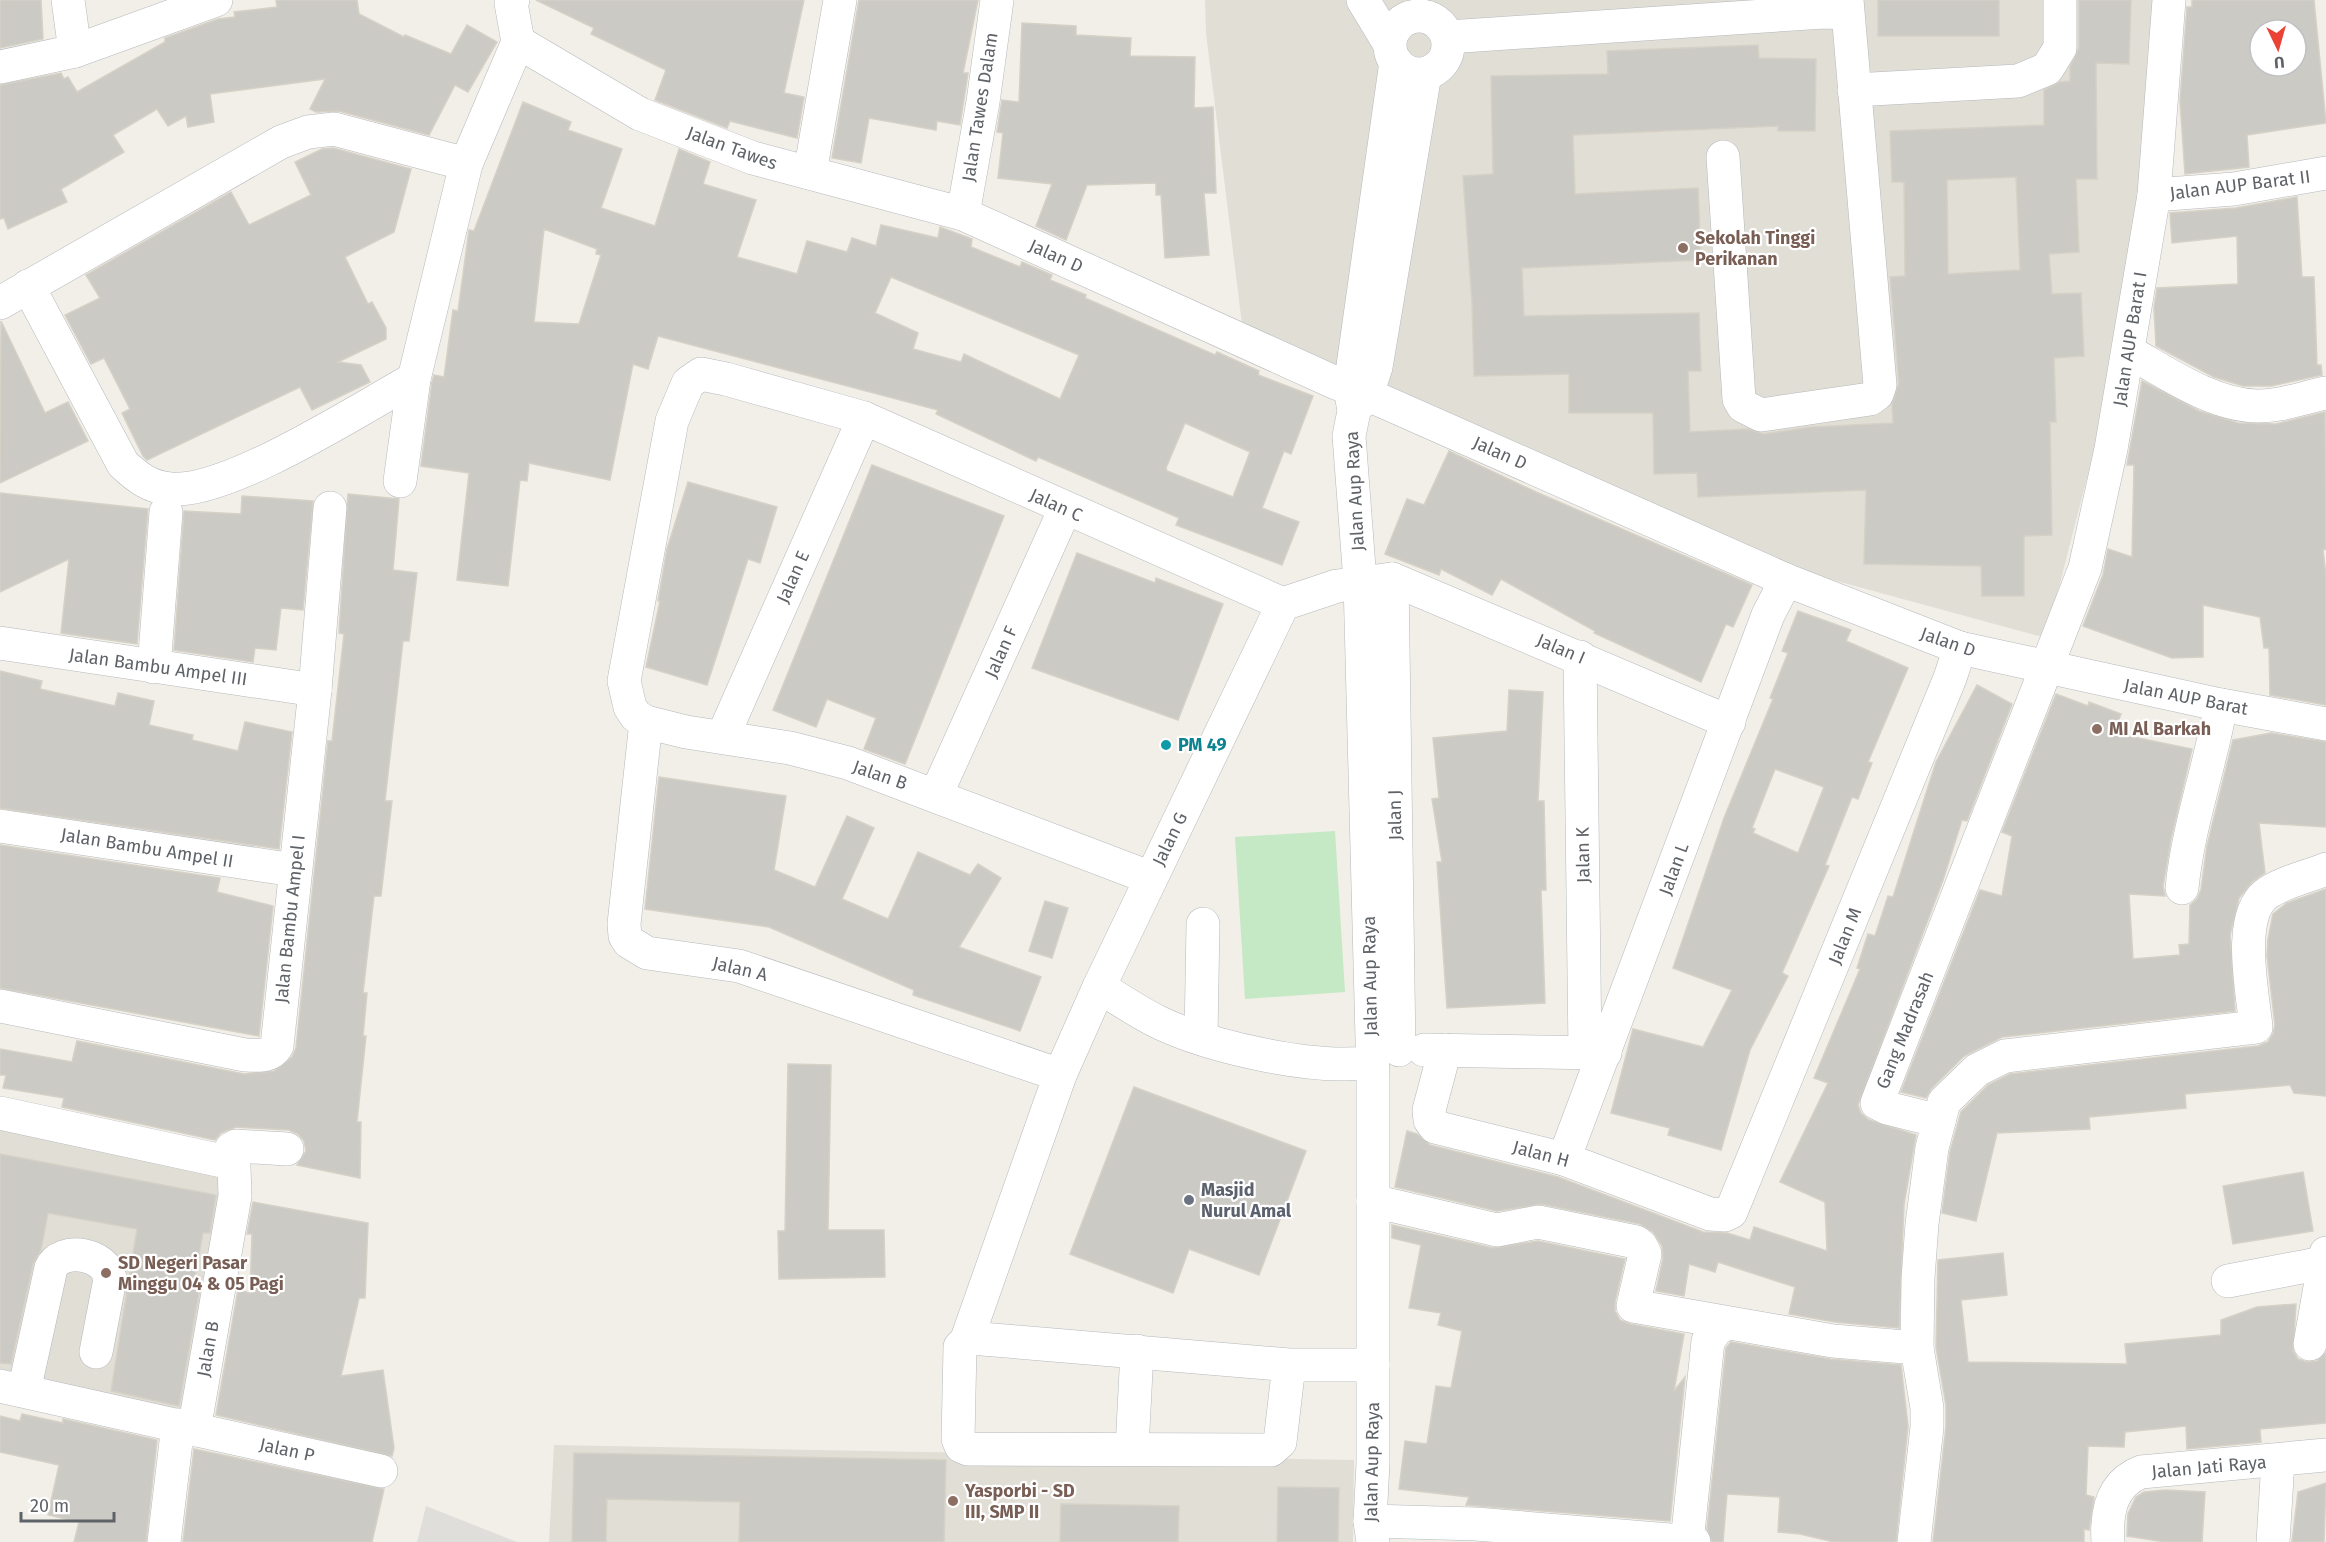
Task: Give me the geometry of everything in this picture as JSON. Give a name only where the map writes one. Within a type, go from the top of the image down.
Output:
[{"type":"street","points":[[68,0],[75,51]]},
{"type":"street","points":[[0,67],[75,51],[216,0]]},
{"type":"street","points":[[810,173],[840,0]]},
{"type":"street","name":"Jalan Tawes Dalam","points":[[963,214],[983,102],[997,0]]},
{"type":"street","points":[[1363,0],[1403,60],[1436,69],[1444,60],[1449,49],[1441,20]]},
{"type":"street","points":[[1854,90],[2018,81],[2047,69],[2060,48],[2060,0]]},
{"type":"street","name":"Jalan AUP Barat I","points":[[2047,669],[2085,567],[2112,449],[2154,195],[2169,0]]},
{"type":"street","points":[[400,481],[414,379],[466,164],[518,42],[505,1]]},
{"type":"street","points":[[1403,60],[1398,24],[1407,18],[1428,16],[1441,20],[1836,6],[1854,90],[1880,385],[1876,394],[1870,399],[1761,415],[1743,406],[1739,399],[1723,157]]},
{"type":"street","name":"Jalan Tawes","points":[[518,42],[640,114],[753,159],[963,214]]},
{"type":"street","name":"Jalan Aup Raya","points":[[1371,1531],[1373,1201],[1381,1054],[1380,580],[1349,436],[1357,398],[1376,367],[1403,60]]},
{"type":"street","points":[[0,303],[282,142],[308,132],[334,129],[466,164]]},
{"type":"street","name":"Jalan AUP Barat II","points":[[2154,195],[2234,189],[2326,173]]},
{"type":"street","name":"Jalan D","points":[[963,214],[1357,398],[1786,580],[1960,648],[2047,669]]},
{"type":"street","points":[[28,286],[123,464],[143,482],[162,487],[171,489],[192,487],[220,481],[262,462],[414,379]]},
{"type":"street","points":[[2129,352],[2198,389],[2232,402],[2258,406],[2326,393]]},
{"type":"street","name":"Jalan C","points":[[646,722],[636,716],[630,707],[624,681],[675,412],[688,383],[696,375],[726,379],[864,418],[1283,604]]},
{"type":"street","name":"Jalan E","points":[[723,736],[864,418]]},
{"type":"street","name":"Jalan Bambu Ampel I","points":[[0,1006],[245,1055],[267,1055],[277,1046],[315,690],[330,508]]},
{"type":"street","name":"Jalan F","points":[[936,795],[1065,509]]},
{"type":"street","points":[[154,667],[166,512]]},
{"type":"street","points":[[1283,604],[1380,580]]},
{"type":"street","name":"Jalan I","points":[[1380,580],[1580,657],[1729,722]]},
{"type":"street","name":"Jalan L","points":[[1564,1159],[1595,1053],[1729,722],[1768,615],[1786,580]]},
{"type":"street","name":"Jalan G","points":[[1132,1449],[968,1449],[961,1446],[958,1439],[960,1347],[967,1339],[1060,1075],[1099,987],[1283,604]]},
{"type":"street","name":"Jalan Bambu Ampel III","points":[[0,643],[315,690]]},
{"type":"street","name":"Jalan M","points":[[1720,1215],[1725,1215],[1735,1207],[1960,648]]},
{"type":"street","name":"Jalan K","points":[[1580,657],[1595,1053]]},
{"type":"street","name":"Jalan AUP Barat","points":[[2047,669],[2326,724]]},
{"type":"street","name":"Gang Madrasah","points":[[1939,1121],[1876,1103],[2047,669]]},
{"type":"street","points":[[2182,888],[2189,835],[2214,743],[2221,705]]},
{"type":"street","name":"Jalan B","points":[[646,722],[686,732],[723,736],[821,755],[936,795],[1151,878]]},
{"type":"street","name":"Jalan A","points":[[646,722],[624,924],[625,936],[636,949],[739,966],[1060,1075]]},
{"type":"street","name":"Jalan Bambu Ampel II","points":[[0,826],[294,870]]},
{"type":"street","points":[[1914,1542],[1927,1418],[1917,1348],[1922,1224],[1932,1148],[1944,1102],[1957,1087],[1990,1061],[2005,1056],[2256,1027],[2248,947],[2252,915],[2266,894],[2326,869]]},
{"type":"street","points":[[1201,1037],[1203,924]]},
{"type":"street","points":[[1099,987],[1159,1022],[1201,1037],[1285,1058],[1353,1065],[1381,1054],[1445,1050],[1595,1053]]},
{"type":"street","name":"Jalan H","points":[[1445,1050],[1429,1110],[1430,1120],[1435,1127],[1564,1159],[1699,1210],[1720,1215]]},
{"type":"street","points":[[0,1113],[227,1162],[231,1149],[236,1146],[287,1149]]},
{"type":"street","name":"Jalan B","points":[[164,1542],[235,1196],[236,1174],[227,1162]]},
{"type":"street","points":[[1373,1201],[1497,1230],[1538,1222],[1636,1242],[1645,1254],[1633,1306],[1725,1324],[1737,1323],[1833,1341],[1917,1348]]},
{"type":"street","points":[[96,1352],[110,1279],[109,1269],[101,1261],[84,1256],[68,1255],[59,1258],[51,1268],[12,1388],[186,1427]]},
{"type":"street","points":[[2228,1281],[2325,1258],[2310,1344]]},
{"type":"street","points":[[1371,1531],[1476,1524],[1689,1541],[1708,1341],[1716,1329],[1725,1324]]},
{"type":"street","points":[[967,1339],[984,1337],[1289,1365],[1372,1365]]},
{"type":"street","points":[[1137,1351],[1132,1449],[1271,1450],[1280,1442],[1289,1365]]},
{"type":"street","name":"Jalan P","points":[[186,1427],[381,1471]]},
{"type":"street","name":"Jalan Jati Raya","points":[[2108,1542],[2108,1516],[2114,1495],[2123,1482],[2142,1472],[2326,1455]]},
{"type":"street","points":[[2273,1542],[2278,1461]]},
{"type":"shaded area","name":"Sekolah Tinggi Perikanan","points":[[1205,0],[2153,0],[2151,102],[2121,323],[2091,462],[2046,638],[1800,571],[1242,324],[1206,33]]},
{"type":"shaded area","name":"SD Negeri Pasar Minggu 04 & 05 Pagi","points":[[0,1122],[233,1171],[183,1415],[0,1375]]},
{"type":"shaded area","name":"Yasporbi - SD III, SMP II","points":[[554,1445],[1354,1460],[1353,1542],[549,1542]]},
{"type":"shaded area","points":[[426,1506],[517,1542],[417,1542]]},
{"type":"green space","points":[[1335,831],[1345,992],[1245,999],[1235,837]]},
{"type":"building","points":[[0,0],[41,0],[43,39],[0,48]]},
{"type":"building","points":[[276,0],[357,0],[359,14],[404,37],[405,35],[451,54],[467,25],[497,42],[468,92],[455,85],[429,135],[339,111],[316,112],[310,109],[325,79],[210,94],[214,122],[188,127],[186,116],[168,126],[157,109],[113,135],[124,152],[61,189],[67,202],[8,229],[4,218],[0,219],[0,85],[61,73],[64,79],[68,77],[77,92],[165,42],[165,38],[218,19],[235,17],[234,12],[277,7]]},
{"type":"building","points":[[536,0],[804,0],[784,93],[804,97],[797,138],[730,121],[727,128],[655,100],[666,70],[591,34],[594,28]]},
{"type":"building","points":[[859,0],[978,0],[963,73],[968,73],[960,125],[937,121],[936,130],[869,118],[861,163],[832,158]]},
{"type":"building","points":[[1878,0],[1999,0],[1999,36],[1878,36]]},
{"type":"building","points":[[2079,0],[2131,0],[2129,64],[2096,63],[2097,179],[2076,179],[2079,252],[2049,254],[2052,294],[2081,293],[2084,356],[2054,358],[2056,422],[2050,422],[2052,535],[2024,536],[2024,596],[1982,596],[1981,566],[1864,564],[1866,490],[1698,497],[1697,473],[1654,474],[1653,413],[1569,413],[1569,374],[1474,376],[1472,303],[1463,176],[1493,174],[1491,76],[1608,74],[1607,51],[1758,45],[1759,58],[1816,59],[1815,131],[1778,131],[1778,126],[1573,135],[1575,194],[1698,188],[1701,260],[1522,268],[1524,316],[1699,313],[1701,371],[1688,371],[1690,432],[1748,429],[1764,434],[1811,427],[1893,423],[1892,404],[1899,383],[1890,277],[1905,276],[1904,182],[1892,182],[1890,131],[2044,125],[2044,90],[2060,82],[2070,81],[2070,67],[2079,48]],"holes":[[[2016,177],[2020,270],[1948,274],[1947,180]]]},
{"type":"building","points":[[2192,0],[2314,0],[2326,123],[2247,135],[2249,167],[2185,174],[2180,101],[2187,7],[2192,7]]},
{"type":"building","points":[[1022,23],[1076,26],[1076,35],[1131,38],[1130,56],[1195,57],[1194,108],[1213,107],[1216,193],[1204,193],[1209,255],[1165,258],[1161,195],[1156,195],[1156,183],[1087,185],[1066,240],[1036,226],[1052,184],[998,178],[1003,133],[997,132],[1002,100],[1019,102]]},
{"type":"building","points":[[523,102],[571,122],[568,130],[622,149],[601,208],[655,226],[679,149],[710,162],[703,184],[756,200],[737,257],[797,274],[807,241],[847,252],[852,238],[876,246],[881,225],[938,238],[940,227],[972,239],[971,247],[1020,267],[1022,262],[1052,275],[1050,280],[1086,295],[1085,298],[1215,355],[1217,352],[1259,371],[1258,375],[1313,396],[1291,454],[1284,451],[1262,508],[1299,522],[1282,565],[1176,525],[1179,518],[1038,457],[1036,461],[936,414],[938,410],[658,336],[648,369],[633,364],[610,480],[529,463],[527,481],[520,480],[508,586],[457,580],[469,473],[421,466],[432,382],[434,375],[444,377],[453,310],[458,311],[469,230],[474,231]],"holes":[[[544,229],[597,249],[596,254],[601,255],[579,324],[534,322]],[[891,277],[1079,355],[1060,399],[964,354],[961,362],[913,349],[918,333],[875,313]],[[1185,423],[1250,452],[1233,497],[1167,471],[1166,468]]]},
{"type":"building","points":[[333,148],[411,169],[394,232],[345,257],[368,304],[372,302],[386,328],[386,339],[338,362],[361,365],[370,382],[312,410],[300,387],[147,460],[122,413],[130,409],[104,358],[91,364],[65,315],[100,298],[86,275],[231,192],[249,225],[311,195],[295,162],[322,149]]},
{"type":"building","points":[[2297,197],[2302,277],[2314,277],[2317,365],[2321,365],[2322,375],[2271,386],[2243,386],[2214,377],[2156,346],[2154,308],[2157,288],[2238,284],[2237,236],[2172,243],[2170,213],[2236,208]]},
{"type":"building","points":[[1,321],[45,413],[68,402],[88,441],[0,483]]},
{"type":"building","points":[[2142,381],[2199,411],[2238,423],[2276,424],[2325,412],[2326,549],[2323,550],[2326,575],[2326,705],[2270,695],[2269,648],[2264,648],[2260,617],[2203,605],[2203,657],[2172,658],[2083,626],[2103,575],[2108,549],[2132,557],[2134,465],[2127,465]]},
{"type":"building","points":[[1449,451],[1536,492],[1752,585],[1733,627],[1726,624],[1701,682],[1594,633],[1595,631],[1501,579],[1492,595],[1441,569],[1439,575],[1385,554],[1407,499],[1424,505]]},
{"type":"building","points":[[872,465],[1004,516],[905,764],[864,749],[876,718],[827,699],[816,727],[773,710]]},
{"type":"building","points":[[688,482],[777,507],[760,563],[748,559],[707,685],[646,667],[660,601],[658,601],[667,549]]},
{"type":"building","points":[[0,493],[148,509],[137,644],[61,633],[69,559],[0,592]]},
{"type":"building","points":[[348,494],[399,499],[393,570],[417,573],[409,641],[403,641],[385,801],[392,801],[381,896],[374,896],[363,993],[367,993],[363,1036],[366,1036],[357,1122],[361,1122],[360,1178],[297,1165],[306,1151],[304,1141],[298,1134],[289,1130],[236,1127],[221,1133],[215,1140],[62,1107],[64,1098],[3,1088],[6,1075],[0,1075],[0,1049],[72,1062],[77,1041],[244,1074],[274,1071],[292,1057],[296,1048],[328,741],[332,741],[344,634],[339,633]]},
{"type":"building","points":[[242,496],[313,501],[303,610],[281,608],[276,650],[255,648],[253,662],[174,650],[184,511],[241,514]]},
{"type":"building","points":[[1077,553],[1155,583],[1156,578],[1223,604],[1178,720],[1032,668]]},
{"type":"building","points":[[1798,611],[1851,630],[1846,641],[1908,668],[1868,762],[1872,763],[1858,799],[1852,797],[1825,865],[1829,866],[1782,973],[1788,976],[1750,1050],[1721,1150],[1668,1135],[1670,1128],[1611,1113],[1633,1029],[1703,1047],[1732,990],[1673,968],[1724,818],[1773,699],[1770,698],[1788,653],[1782,651]],"holes":[[[1775,769],[1824,787],[1798,853],[1753,833],[1755,829],[1752,828]]]},
{"type":"building","points":[[0,671],[42,681],[40,689],[115,706],[118,693],[154,701],[149,725],[193,735],[192,740],[238,751],[245,722],[292,732],[279,849],[0,808]]},
{"type":"building","points":[[1977,685],[2012,704],[1967,821],[1962,820],[1943,880],[1858,1105],[1861,1113],[1869,1120],[1916,1135],[1904,1204],[1899,1328],[1835,1322],[1789,1314],[1795,1287],[1718,1262],[1715,1272],[1689,1264],[1684,1296],[1656,1291],[1663,1258],[1662,1246],[1653,1232],[1640,1224],[1541,1204],[1497,1211],[1395,1187],[1407,1131],[1417,1134],[1430,1145],[1558,1177],[1703,1232],[1727,1233],[1750,1240],[1754,1227],[1827,1251],[1825,1202],[1780,1182],[1828,1083],[1814,1078],[1860,969],[1857,968],[1868,934],[1875,936],[1888,896],[1893,897],[1936,762]]},
{"type":"building","points":[[1509,690],[1543,692],[1538,801],[1544,801],[1546,890],[1541,890],[1545,1003],[1447,1008],[1437,862],[1442,862],[1432,799],[1439,798],[1433,738],[1507,731]]},
{"type":"building","points":[[2056,694],[2088,706],[2089,702],[2121,714],[2114,733],[2192,749],[2171,839],[2163,886],[2165,896],[2129,894],[2133,959],[2180,955],[2179,945],[2189,944],[2190,905],[2197,899],[2201,890],[2207,846],[2233,740],[2271,733],[2326,742],[2326,827],[2259,823],[2265,873],[2252,882],[2239,898],[2230,935],[2235,1011],[2002,1037],[1964,1056],[1931,1089],[1926,1098],[1901,1092],[1980,890],[2002,896],[2012,836],[2002,832]]},
{"type":"building","points":[[659,777],[786,796],[774,870],[815,887],[847,816],[874,828],[842,899],[888,919],[918,852],[970,875],[978,864],[1001,878],[959,947],[1041,977],[1020,1031],[913,995],[914,990],[769,927],[645,909]]},
{"type":"building","points":[[0,845],[220,878],[217,892],[273,906],[259,1036],[0,988]]},
{"type":"building","points":[[2326,889],[2326,1096],[2294,1093],[2290,1085],[2185,1094],[2186,1108],[2089,1117],[2090,1129],[1997,1133],[1976,1221],[1942,1213],[1950,1152],[1961,1112],[1988,1085],[2010,1074],[2258,1046],[2268,1042],[2275,1025],[2267,956],[2273,914],[2287,903]]},
{"type":"building","points":[[1045,901],[1068,908],[1052,958],[1029,951]]},
{"type":"building","points":[[788,1064],[831,1065],[828,1230],[884,1230],[885,1277],[779,1279],[778,1231],[785,1231]]},
{"type":"building","name":"Masjid Nurul Amal","points":[[1134,1087],[1306,1151],[1259,1275],[1189,1249],[1173,1293],[1070,1254]]},
{"type":"building","points":[[0,1154],[216,1195],[210,1233],[203,1233],[194,1281],[201,1282],[179,1406],[111,1391],[137,1229],[48,1213],[41,1250],[33,1264],[11,1364],[0,1363]]},
{"type":"building","points":[[2303,1172],[2313,1231],[2233,1244],[2223,1186]]},
{"type":"building","points":[[253,1202],[368,1223],[365,1298],[359,1298],[341,1376],[383,1370],[394,1448],[392,1456],[216,1415],[238,1290],[250,1293],[252,1234],[247,1234]]},
{"type":"building","points":[[1392,1225],[1493,1248],[1538,1241],[1625,1259],[1615,1302],[1615,1311],[1620,1320],[1684,1334],[1674,1391],[1685,1377],[1670,1521],[1466,1505],[1469,1497],[1399,1489],[1405,1441],[1427,1444],[1436,1386],[1451,1388],[1462,1331],[1438,1325],[1441,1313],[1409,1308],[1421,1245],[1392,1238]]},
{"type":"building","points":[[2003,1253],[2007,1295],[1961,1300],[1968,1362],[2127,1364],[2125,1344],[2221,1335],[2221,1320],[2257,1307],[2296,1304],[2293,1351],[2298,1359],[2307,1362],[2317,1361],[2326,1353],[2326,1423],[2260,1429],[2261,1442],[2187,1449],[2186,1426],[2125,1432],[2124,1447],[2088,1446],[2086,1495],[2094,1497],[2089,1530],[2084,1529],[2084,1542],[1933,1542],[1946,1427],[1946,1405],[1936,1347],[1938,1260]]},
{"type":"building","points":[[1731,1342],[1830,1359],[1901,1365],[1908,1426],[1896,1542],[1834,1542],[1800,1534],[1778,1532],[1780,1497],[1727,1494],[1723,1542],[1712,1542],[1707,1529],[1726,1348]]},
{"type":"building","points":[[22,1414],[63,1423],[63,1419],[157,1440],[146,1542],[74,1542],[79,1522],[48,1515],[59,1465],[0,1452],[0,1416],[20,1421]]},
{"type":"building","points":[[194,1449],[384,1489],[372,1542],[183,1542]]},
{"type":"building","points":[[574,1453],[946,1460],[944,1542],[739,1542],[740,1502],[607,1499],[606,1542],[572,1542]]},
{"type":"building","points":[[2326,1483],[2324,1542],[2292,1542],[2298,1492]]},
{"type":"building","points":[[1278,1487],[1339,1488],[1338,1542],[1277,1542]]},
{"type":"building","points":[[2166,1490],[2205,1492],[2202,1542],[2165,1542],[2127,1536],[2128,1514],[2136,1497],[2144,1492]]},
{"type":"building","points":[[1061,1504],[1179,1506],[1178,1542],[1060,1542]]},
{"type":"place","name":"Sekolah Tinggi Perikanan","points":[[1683,248]]},
{"type":"place","name":"MI Al Barkah","points":[[2097,729]]},
{"type":"place","name":"PM 49","points":[[1166,745]]},
{"type":"place","name":"Masjid Nurul Amal","points":[[1189,1200]]},
{"type":"place","name":"SD Negeri Pasar Minggu 04 & 05 Pagi","points":[[106,1273]]},
{"type":"place","name":"Yasporbi - SD III, SMP II","points":[[953,1501]]}]
